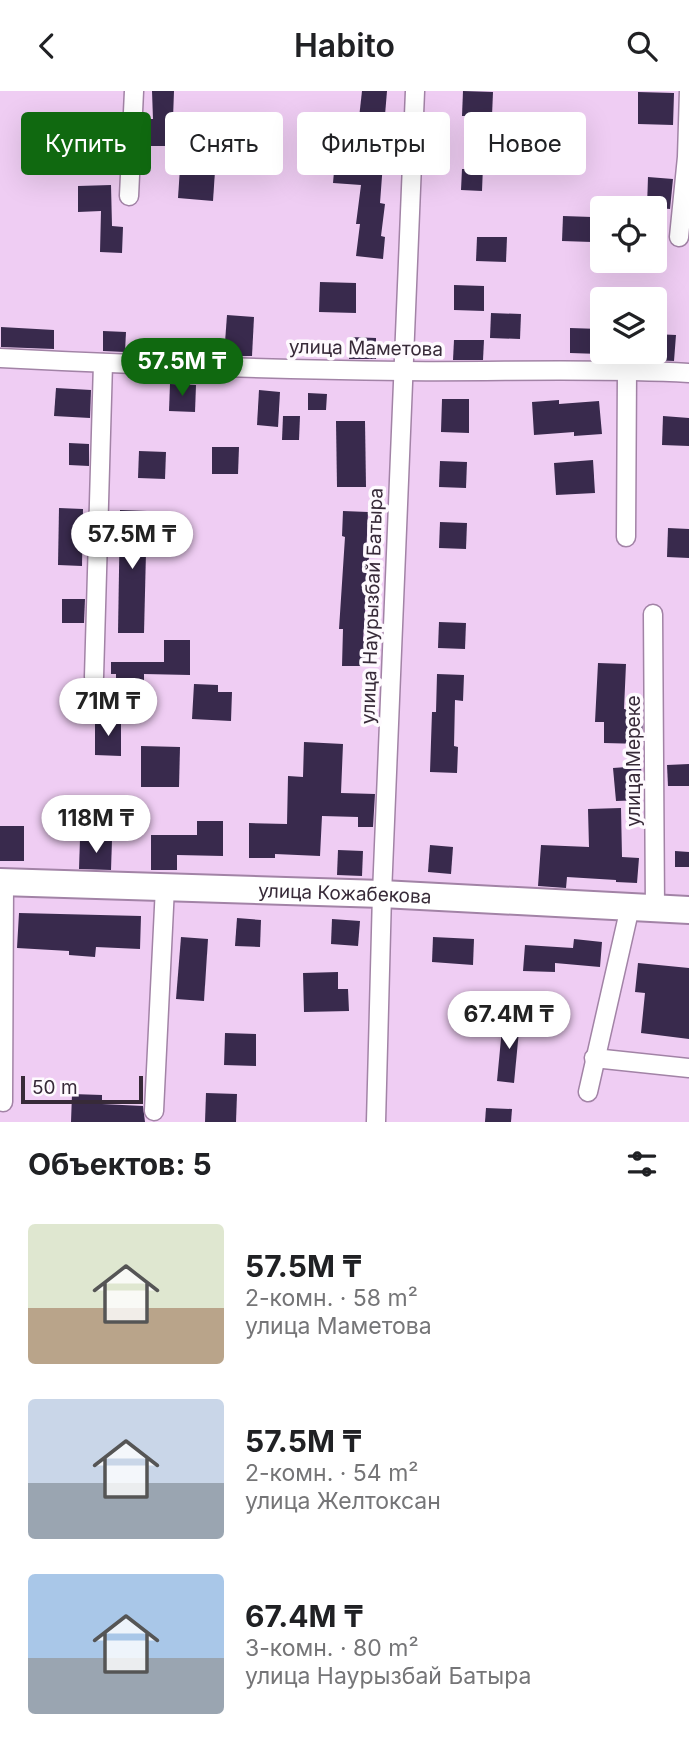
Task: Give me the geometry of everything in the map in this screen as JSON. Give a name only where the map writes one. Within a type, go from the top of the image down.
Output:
[{"type":"main road","name":"улица Кожабекова","points":[[2,882],[382,894],[689,910]]},
{"type":"street","points":[[130,196],[134,91]]},
{"type":"street","name":"улица Наурызбай Батыра","points":[[376,1122],[382,894],[415,91]]},
{"type":"street","points":[[680,237],[689,91]]},
{"type":"street","name":"улица Маметова","points":[[0,358],[402,371],[627,370],[689,373]]},
{"type":"street","points":[[94,677],[103,363]]},
{"type":"street","points":[[626,537],[627,370]]},
{"type":"street","name":"улица Мереке","points":[[588,1092],[594,1058],[643,907],[653,614]]},
{"type":"street","points":[[2,882],[3,1102]]},
{"type":"street","points":[[154,1111],[165,887]]},
{"type":"street","points":[[594,1058],[689,1068]]},
{"type":"building","points":[[152,91],[174,91],[173,112],[165,112],[165,146],[151,146]]},
{"type":"building","points":[[362,91],[387,91],[385,112],[360,112]]},
{"type":"building","points":[[463,91],[493,92],[492,112],[464,112],[462,116]]},
{"type":"building","points":[[638,92],[674,93],[673,125],[638,124]]},
{"type":"building","points":[[462,169],[464,175],[483,175],[482,191],[461,190]]},
{"type":"building","points":[[180,175],[215,175],[213,201],[178,198]]},
{"type":"building","points":[[334,175],[382,175],[380,203],[385,204],[381,236],[385,237],[383,259],[356,256],[360,224],[356,224],[361,185],[333,183]]},
{"type":"building","points":[[648,177],[673,179],[670,209],[667,209],[667,196],[647,196]]},
{"type":"building","points":[[111,185],[112,226],[123,227],[122,253],[100,252],[101,211],[78,212],[78,186]]},
{"type":"building","points":[[563,216],[590,217],[590,242],[562,241]]},
{"type":"building","points":[[477,237],[507,237],[506,262],[476,261]]},
{"type":"building","points":[[320,282],[356,283],[356,313],[319,312]]},
{"type":"building","points":[[454,285],[484,286],[484,311],[454,310]]},
{"type":"building","points":[[491,313],[521,314],[520,339],[490,338]]},
{"type":"building","points":[[227,315],[254,317],[252,356],[224,356]]},
{"type":"building","points":[[1,327],[54,330],[54,349],[1,347]]},
{"type":"building","points":[[570,328],[590,329],[590,354],[570,353]]},
{"type":"building","points":[[103,331],[126,332],[125,352],[103,351]]},
{"type":"building","points":[[667,335],[676,335],[674,361],[667,361]]},
{"type":"building","points":[[350,337],[376,338],[376,359],[349,359]]},
{"type":"building","points":[[454,340],[484,340],[483,360],[453,360]]},
{"type":"building","points":[[170,384],[196,385],[195,412],[169,411]]},
{"type":"building","points":[[56,388],[91,390],[90,418],[54,416]]},
{"type":"building","points":[[259,390],[280,392],[278,427],[257,425]]},
{"type":"building","points":[[308,393],[327,394],[326,410],[308,410]]},
{"type":"building","points":[[442,399],[469,399],[469,433],[441,432]]},
{"type":"building","points":[[559,400],[559,404],[599,401],[602,434],[574,436],[574,432],[534,435],[532,402]]},
{"type":"building","points":[[283,416],[300,416],[299,440],[282,440]]},
{"type":"building","points":[[663,416],[689,418],[689,446],[662,445]]},
{"type":"building","points":[[336,421],[365,421],[366,487],[337,487]]},
{"type":"building","points":[[69,443],[89,444],[89,466],[69,465]]},
{"type":"building","points":[[212,447],[239,447],[238,474],[212,474]]},
{"type":"building","points":[[139,451],[166,452],[165,479],[138,478]]},
{"type":"building","points":[[593,460],[595,493],[556,495],[554,463]]},
{"type":"building","points":[[440,461],[467,462],[466,488],[439,487]]},
{"type":"building","points":[[59,508],[83,509],[82,566],[58,565]]},
{"type":"building","points":[[120,510],[147,511],[144,633],[118,633]]},
{"type":"building","points":[[343,511],[368,512],[366,557],[369,557],[363,641],[368,641],[367,666],[342,666],[343,629],[339,629],[345,537],[342,536]]},
{"type":"building","points":[[440,522],[467,523],[466,549],[439,548]]},
{"type":"building","points":[[668,528],[689,529],[689,558],[667,557]]},
{"type":"building","points":[[62,599],[85,599],[84,623],[62,623]]},
{"type":"building","points":[[439,622],[466,623],[465,649],[438,648]]},
{"type":"building","points":[[164,640],[190,640],[190,675],[144,674],[144,685],[116,685],[116,674],[111,674],[111,662],[164,662]]},
{"type":"building","points":[[598,663],[626,664],[624,709],[642,710],[643,744],[604,743],[604,722],[595,722]]},
{"type":"building","points":[[437,674],[464,675],[463,701],[455,700],[454,746],[458,747],[457,773],[430,772],[432,712],[436,712]]},
{"type":"building","points":[[194,684],[218,685],[218,692],[232,692],[231,721],[192,719]]},
{"type":"building","points":[[95,720],[121,721],[121,756],[95,755]]},
{"type":"building","points":[[304,742],[343,744],[341,793],[375,794],[373,827],[358,827],[358,817],[322,816],[320,856],[275,854],[275,858],[249,858],[249,823],[287,824],[288,776],[303,777]]},
{"type":"building","points":[[141,746],[180,747],[179,787],[141,787]]},
{"type":"building","points":[[689,764],[689,786],[668,786],[667,765]]},
{"type":"building","points":[[641,766],[643,800],[616,801],[613,768]]},
{"type":"building","points":[[621,808],[622,857],[639,858],[637,883],[567,877],[566,888],[538,886],[541,845],[589,847],[588,809]]},
{"type":"building","points":[[197,821],[223,821],[223,856],[177,855],[177,870],[151,870],[151,835],[197,835]]},
{"type":"building","points":[[0,826],[24,826],[24,861],[0,861]]},
{"type":"building","points":[[80,839],[112,840],[111,870],[79,869]]},
{"type":"building","points":[[430,845],[453,847],[451,874],[428,872]]},
{"type":"building","points":[[338,850],[363,851],[362,876],[337,875]]},
{"type":"building","points":[[675,851],[689,852],[689,867],[675,867]]},
{"type":"building","points":[[19,913],[141,916],[140,949],[96,947],[95,957],[69,955],[69,951],[17,948]]},
{"type":"building","points":[[237,918],[261,920],[260,947],[235,946]]},
{"type":"building","points":[[332,919],[360,921],[358,946],[331,944]]},
{"type":"building","points":[[181,937],[208,939],[204,1001],[176,999]]},
{"type":"building","points":[[433,937],[474,939],[473,965],[432,962]]},
{"type":"building","points":[[574,939],[602,942],[600,967],[555,963],[555,972],[523,971],[525,945],[573,948]]},
{"type":"building","points":[[638,963],[689,968],[689,1039],[641,1033],[645,993],[635,992]]},
{"type":"building","points":[[338,972],[338,989],[348,989],[349,1011],[304,1012],[303,973]]},
{"type":"building","points":[[503,1018],[520,1020],[514,1083],[497,1081]]},
{"type":"building","points":[[225,1033],[256,1034],[256,1066],[224,1065]]},
{"type":"building","points":[[206,1093],[237,1094],[236,1122],[205,1122]]},
{"type":"building","points":[[72,1094],[102,1095],[102,1104],[143,1106],[145,1122],[71,1122]]},
{"type":"building","points":[[486,1108],[512,1109],[511,1122],[485,1122]]}]
